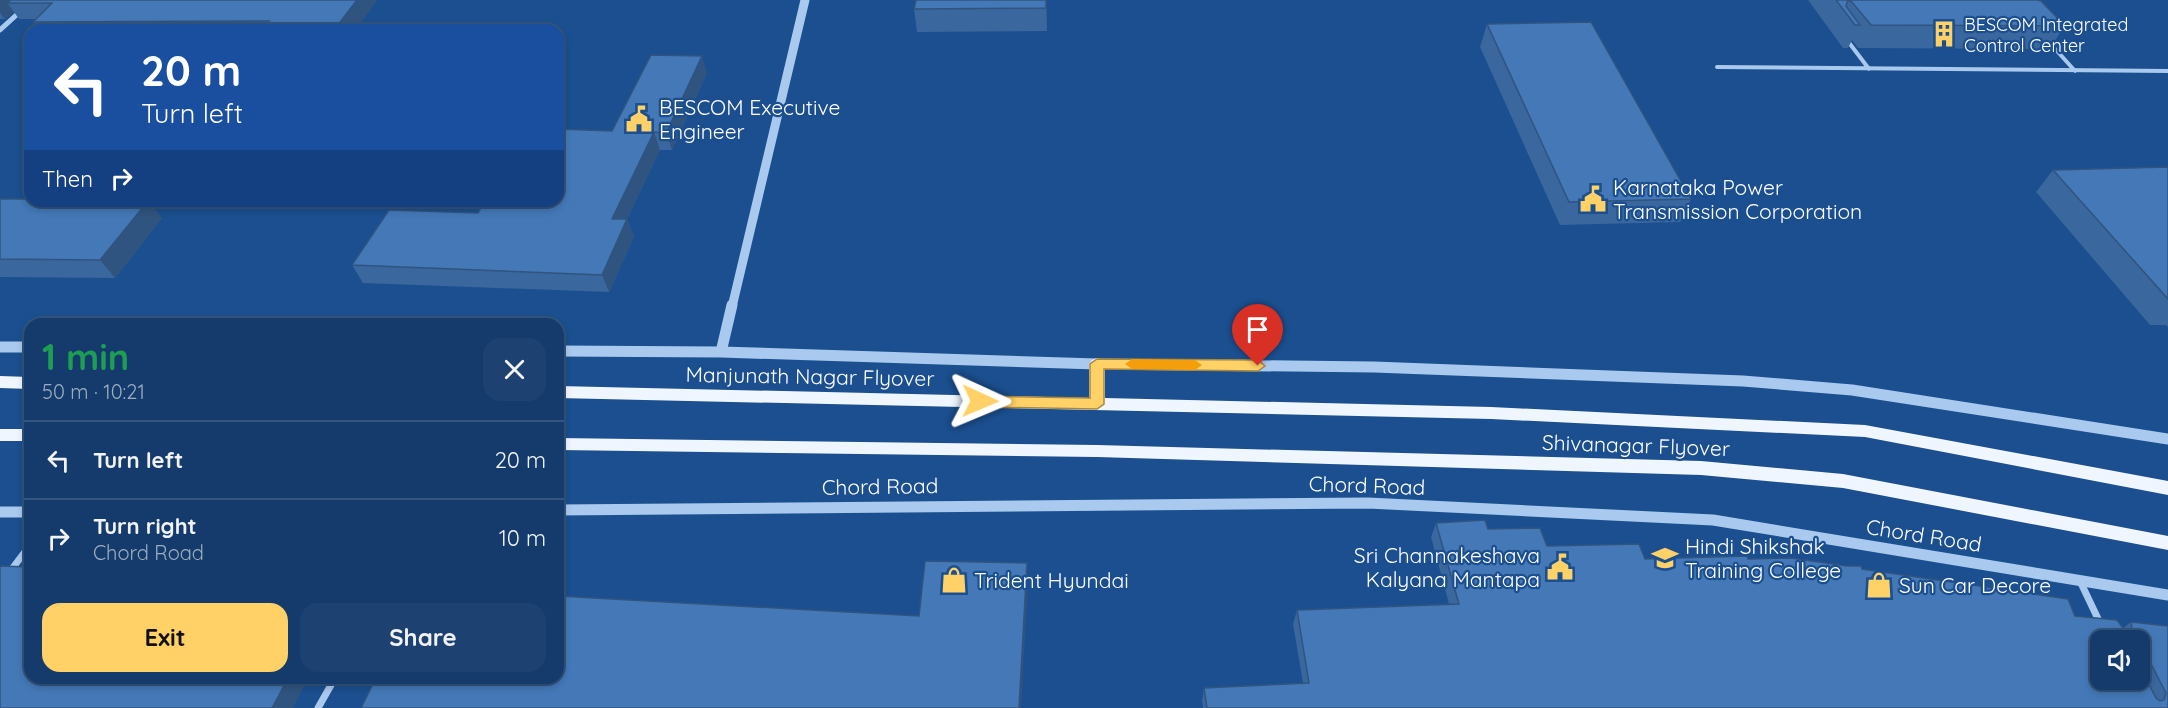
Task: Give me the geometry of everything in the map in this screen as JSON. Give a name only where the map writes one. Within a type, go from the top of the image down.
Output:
[{"type":"main road","points":[[1097,364],[1097,404]]},
{"type":"main road","points":[[0,382],[24,383]]},
{"type":"main road","name":"Manjunath Nagar Flyover","points":[[564,392],[1097,404]]},
{"type":"main road","name":"Shivanagar Flyover","points":[[1097,404],[1491,413],[1865,431],[2168,488]]},
{"type":"main road","points":[[0,435],[24,435]]},
{"type":"main road","name":"Shivanagar Flyover","points":[[564,444],[1097,451],[1701,468],[1843,481],[2168,543]]},
{"type":"street","points":[[0,30],[33,0]]},
{"type":"street","points":[[721,352],[805,0]]},
{"type":"street","points":[[0,346],[24,347]]},
{"type":"street","points":[[564,351],[721,352],[1097,364],[1385,367],[1743,381],[1852,390],[2168,439]]},
{"type":"street","name":"Chord Road","points":[[564,510],[1368,503],[1713,520],[2168,595]]},
{"type":"street","points":[[0,512],[24,512]]},
{"type":"street","points":[[0,585],[24,553]]},
{"type":"street","points":[[2080,581],[2104,630]]},
{"type":"street","points":[[318,708],[332,684]]},
{"type":"lane","points":[[1844,36],[1869,69]]},
{"type":"lane","points":[[2044,37],[2075,71]]},
{"type":"lane","points":[[1717,67],[2168,71]]},
{"type":"building","points":[[11,0],[357,0],[339,24],[266,24],[269,21],[33,22],[52,3],[7,3]]},
{"type":"building","points":[[916,0],[1046,0],[1046,8],[914,9]]},
{"type":"building","points":[[1836,0],[1848,0],[1846,6],[1860,25],[1855,25]]},
{"type":"building","points":[[1848,0],[2037,0],[2041,1],[2065,26],[1871,25]]},
{"type":"building","points":[[1591,22],[1691,199],[1569,202],[1487,24]]},
{"type":"building","points":[[651,55],[702,56],[666,133],[654,132],[612,219],[627,219],[602,275],[352,265],[389,210],[478,213],[482,207],[564,207],[564,129],[612,131]]},
{"type":"building","points":[[2168,167],[2168,299],[2053,170]]},
{"type":"building","points":[[0,199],[24,199],[24,207],[143,207],[100,260],[0,259]]},
{"type":"building","points":[[1485,520],[1488,529],[1540,528],[1547,546],[1639,544],[1645,559],[1747,556],[1748,559],[1791,558],[1861,566],[1862,569],[2068,599],[2075,616],[2117,620],[2124,630],[2090,630],[2090,690],[2150,690],[2150,686],[2156,698],[2160,701],[2164,700],[2166,693],[2150,663],[2150,630],[2130,630],[2132,629],[2131,622],[2168,626],[2168,708],[1207,708],[1204,688],[1309,683],[1297,610],[1459,604],[1436,523]]},
{"type":"building","points":[[925,561],[1027,563],[1019,708],[361,708],[373,684],[564,684],[564,596],[919,616]]},
{"type":"building","points":[[0,566],[24,567],[24,684],[285,684],[272,708],[0,708]]},
{"type":"slow traffic","points":[[1132,364],[1195,365]]},
{"type":"place","name":"BESCOM Integrated Control Center","points":[[1944,34]]},
{"type":"place","name":"BESCOM Executive Engineer","points":[[639,119]]},
{"type":"place","name":"Karnataka Power Transmission Corporation","points":[[1593,199]]},
{"type":"place","name":"Hindi Shikshak Training College","points":[[1665,558]]},
{"type":"place","name":"Sri Channakeshava Kalyana Mantapa","points":[[1560,567]]},
{"type":"place","name":"Trident Hyundai","points":[[954,580]]},
{"type":"place","name":"Sun Car Decore","points":[[1879,585]]},
{"type":"route","points":[[980,401],[1097,404],[1097,364],[1258,366]]}]
